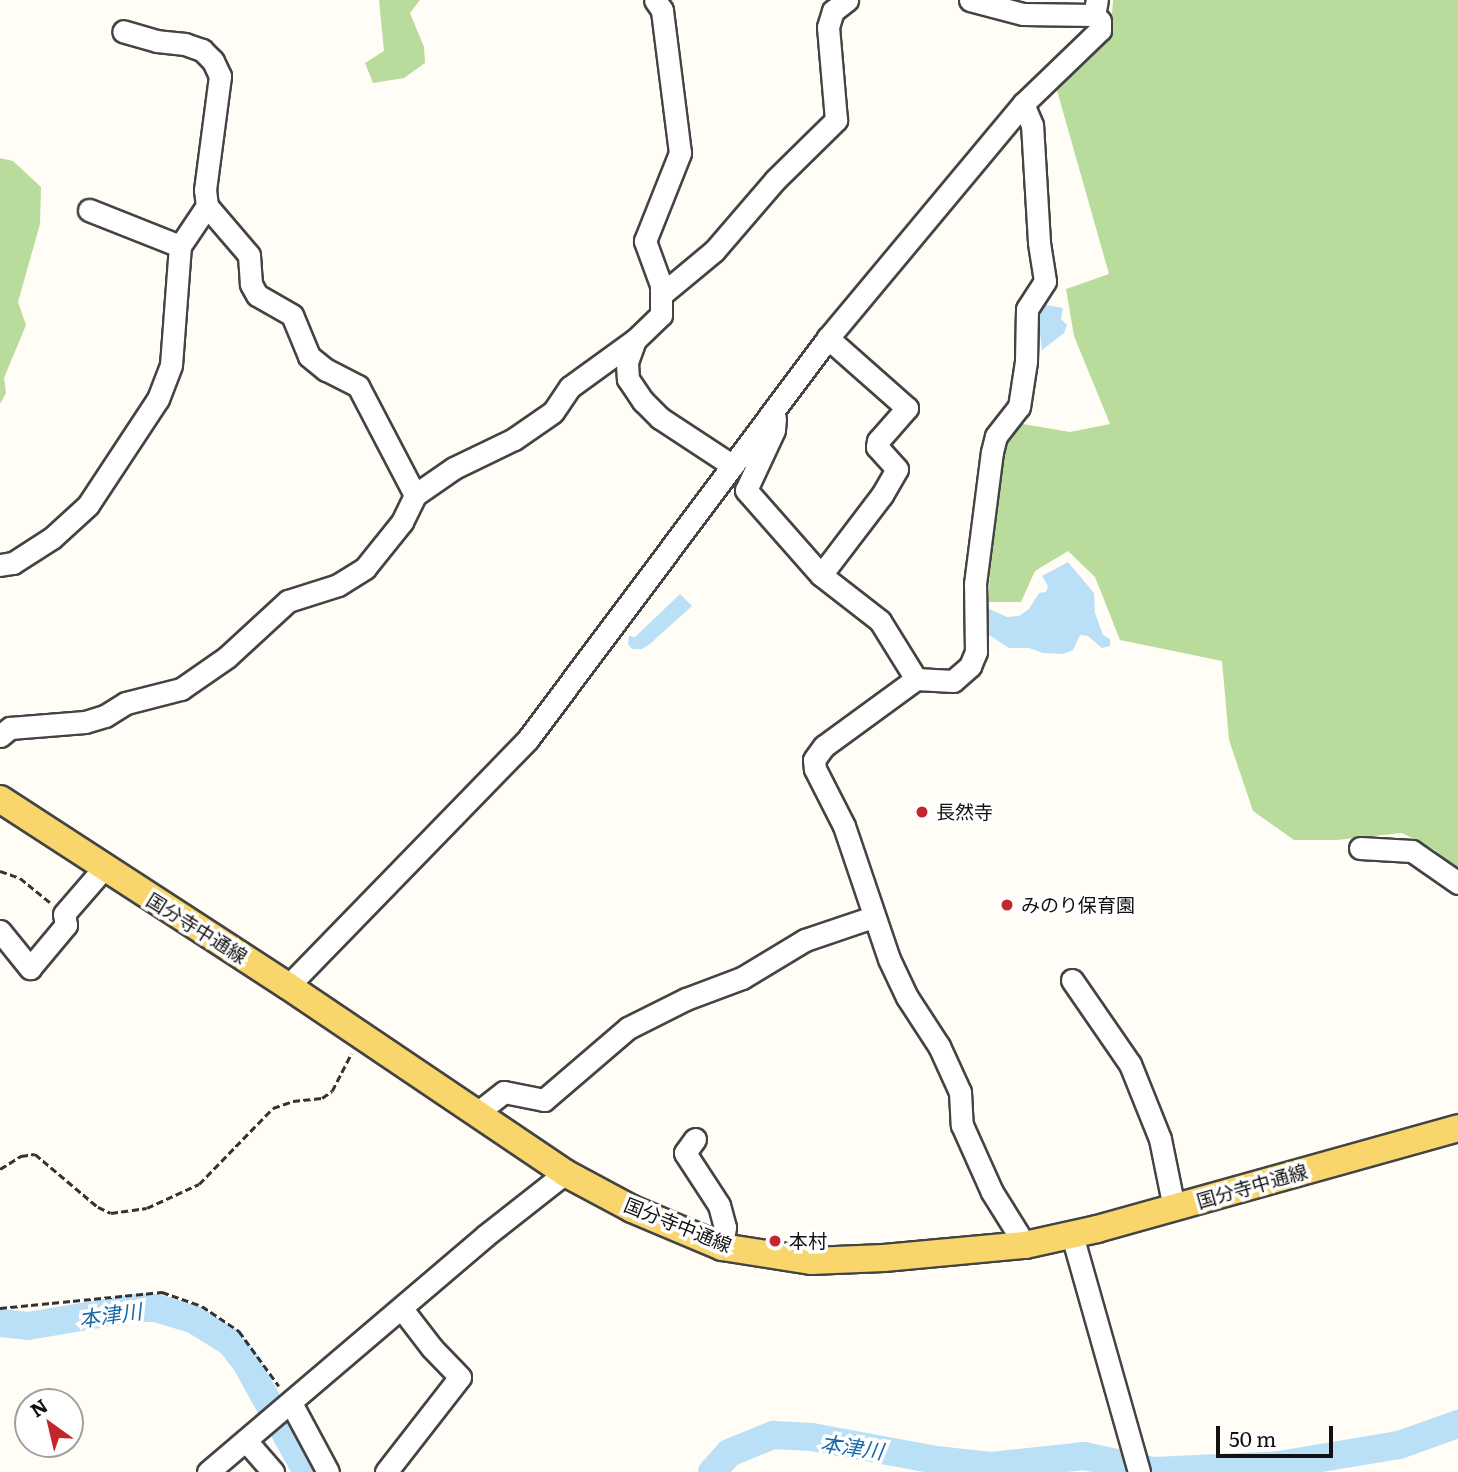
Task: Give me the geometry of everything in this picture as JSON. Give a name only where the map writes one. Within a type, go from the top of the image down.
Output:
[{"type":"main road","name":"国分寺中通線","points":[[0,799],[103,869],[288,986],[565,1172],[632,1209],[722,1247],[811,1261],[884,1258],[1025,1245],[1072,1236],[1458,1128]]},
{"type":"street","points":[[3,725],[85,722],[105,716],[126,703],[180,689],[227,657],[288,601],[338,586],[365,568],[391,538],[415,495],[454,468],[514,439],[553,412],[570,387],[635,340],[660,315],[662,285],[645,241],[680,153],[662,10],[654,0]]},
{"type":"street","points":[[661,295],[713,251],[775,180],[836,120],[828,27],[833,11],[847,0]]},
{"type":"street","points":[[288,986],[528,739],[828,338],[1023,104],[1100,30],[1095,8],[1023,14],[970,0]]},
{"type":"street","points":[[123,31],[157,41],[185,44],[202,50],[213,61],[220,76],[205,190],[207,206],[249,255],[251,284],[257,295],[292,315],[309,356],[326,370],[358,386],[415,495]]},
{"type":"street","points":[[1023,104],[1032,125],[1039,242],[1045,281],[1027,309],[1026,361],[1019,407],[996,436],[992,452],[975,584],[976,652],[970,666],[953,681],[916,679],[824,746],[814,760],[814,769],[844,826],[873,917],[907,998],[939,1046],[960,1092],[962,1125],[992,1192],[1025,1245]]},
{"type":"street","points":[[0,565],[13,563],[52,538],[88,505],[158,399],[171,365],[180,246],[207,206]]},
{"type":"street","points":[[89,210],[180,246]]},
{"type":"street","points":[[821,575],[881,495],[897,469],[877,447],[878,441],[907,408],[828,338]]},
{"type":"street","points":[[635,340],[627,362],[628,379],[643,401],[660,418],[733,466]]},
{"type":"street","points":[[776,408],[774,430],[746,490],[821,575],[880,621],[916,679]]},
{"type":"street","points":[[1360,848],[1412,851],[1458,883]]},
{"type":"street","points":[[0,931],[30,968],[66,925],[64,914],[103,869]]},
{"type":"street","points":[[477,1113],[504,1092],[544,1100],[628,1028],[686,999],[742,978],[804,940],[873,917]]},
{"type":"street","points":[[1072,981],[1130,1064],[1160,1139],[1174,1208]]},
{"type":"street","points":[[695,1139],[685,1153],[719,1205],[724,1227],[722,1247]]},
{"type":"street","points":[[208,1472],[247,1442],[485,1236],[565,1172]]},
{"type":"street","points":[[1072,1236],[1139,1472]]},
{"type":"street","points":[[386,1472],[460,1377],[432,1348],[402,1309]]},
{"type":"street","points":[[288,1406],[328,1472]]},
{"type":"street","points":[[247,1442],[273,1472]]},
{"type":"path","points":[[0,871],[20,878],[64,914]]},
{"type":"path","points":[[0,1169],[21,1156],[35,1154],[98,1207],[111,1213],[148,1208],[199,1184],[273,1108],[293,1101],[322,1098],[332,1091],[362,1036]]},
{"type":"path","points":[[0,1308],[162,1292],[181,1298],[202,1306],[239,1331],[288,1406]]},
{"type":"green space","points":[[379,0],[420,0],[410,13],[424,47],[425,63],[404,78],[373,83],[365,63],[384,51]]},
{"type":"green space","points":[[1113,0],[1458,0],[1458,871],[1435,850],[1402,833],[1337,840],[1294,840],[1253,811],[1229,740],[1222,661],[1120,640],[1095,577],[1068,551],[1035,571],[1021,602],[988,602],[998,453],[1017,423],[1070,432],[1110,424],[1074,336],[1066,289],[1109,274],[1056,87],[1111,28]]},
{"type":"green space","points":[[0,158],[13,161],[41,187],[40,224],[18,302],[26,325],[4,378],[6,393],[0,404]]},
{"type":"water","points":[[1041,304],[1063,308],[1061,319],[1067,325],[1064,333],[1042,350],[1037,307]]},
{"type":"water","points":[[1068,562],[1094,593],[1095,613],[1103,635],[1110,639],[1110,646],[1102,648],[1088,636],[1080,635],[1073,650],[1063,654],[1043,653],[1029,648],[1009,648],[986,633],[982,624],[983,614],[989,609],[1007,617],[1019,616],[1029,609],[1039,593],[1046,592],[1048,586],[1042,576]]},
{"type":"water","points":[[680,594],[692,606],[651,643],[642,649],[632,649],[628,644],[629,636],[635,637]]},
{"type":"waterway","name":"本津川","points":[[0,1323],[28,1326],[134,1308],[156,1308],[193,1319],[230,1342],[245,1361],[307,1472]]},
{"type":"waterway","name":"本津川","points":[[712,1472],[729,1453],[773,1435],[812,1437],[936,1460],[991,1466],[1084,1456],[1154,1471],[1279,1465],[1399,1445],[1458,1424]]},
{"type":"place","name":"長然寺","points":[[922,812]]},
{"type":"place","name":"みのり保育園","points":[[1007,905]]},
{"type":"place","name":"本村","points":[[775,1241]]}]
